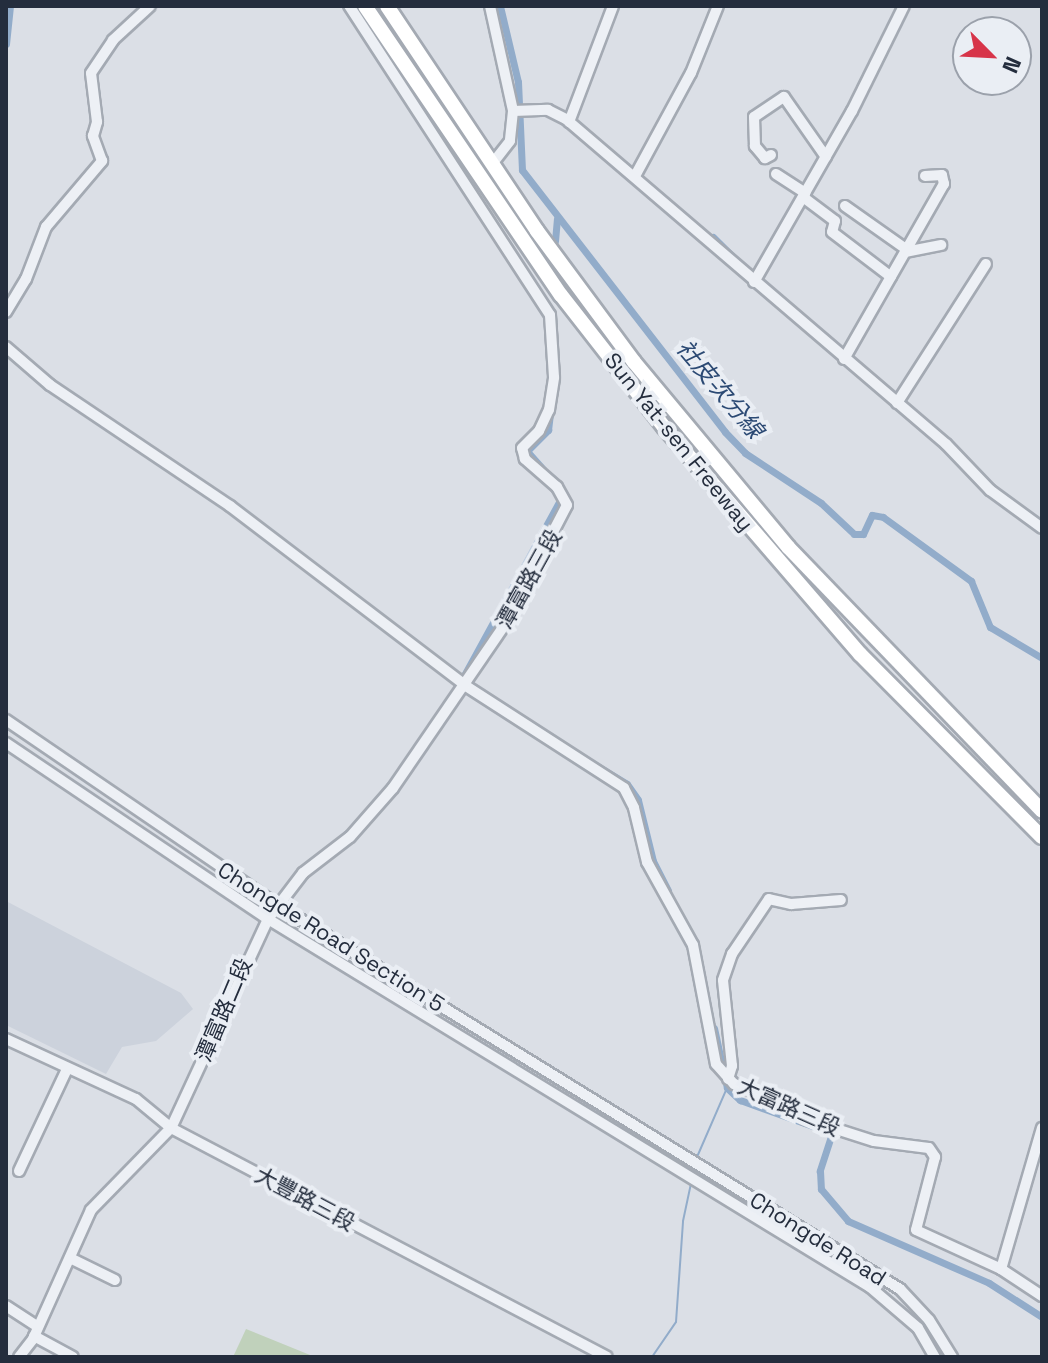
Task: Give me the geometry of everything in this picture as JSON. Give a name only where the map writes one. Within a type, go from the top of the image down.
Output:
[{"type":"highway","name":"Sun Yat-sen Freeway","points":[[365,6],[561,295],[664,427],[860,654],[1042,837]]},
{"type":"highway","name":"Sun Yat-sen Freeway","points":[[387,6],[537,231],[634,362],[788,547],[1042,811]]},
{"type":"street","points":[[6,312],[26,279],[46,227],[102,161],[93,136],[97,122],[91,73],[113,40],[150,6]]},
{"type":"street","name":"潭富路三段","points":[[349,6],[550,315],[554,377],[549,410],[539,431],[522,448],[525,459],[557,487],[567,505],[523,593],[466,686]]},
{"type":"street","points":[[490,6],[518,111],[510,141],[495,160]]},
{"type":"street","points":[[569,122],[613,6]]},
{"type":"street","points":[[635,176],[691,73],[718,6]]},
{"type":"street","points":[[754,282],[826,157],[904,6]]},
{"type":"street","points":[[771,155],[765,158],[755,146],[754,117],[784,97],[826,157]]},
{"type":"street","points":[[518,111],[555,112],[569,122],[946,444],[990,490],[1042,528]]},
{"type":"street","points":[[776,174],[835,221],[832,232],[891,277]]},
{"type":"street","points":[[844,359],[944,184],[942,175],[925,176]]},
{"type":"street","points":[[845,206],[906,251],[941,245]]},
{"type":"street","points":[[897,403],[986,264]]},
{"type":"street","name":"大富路三段","points":[[6,347],[50,385],[230,506],[466,686],[624,788],[634,808],[647,862],[693,945],[704,1023],[716,1064],[728,1079],[841,1132],[929,1148],[935,1157],[916,1230],[1001,1269],[1042,1296]]},
{"type":"street","name":"潭富路二段","points":[[19,1357],[36,1331],[101,1196],[171,1128],[277,905],[393,788],[466,686]]},
{"type":"street","name":"Chongde Road Section 5","points":[[6,720],[277,905],[664,1142]]},
{"type":"street","name":"Chongde Road Section 5","points":[[6,743],[268,919],[656,1154]]},
{"type":"street","points":[[728,1079],[732,1066],[723,980],[732,954],[769,899],[791,904],[841,900]]},
{"type":"street","name":"大豐路三段","points":[[6,1039],[136,1099],[171,1128],[607,1357]]},
{"type":"street","points":[[19,1171],[67,1069]]},
{"type":"street","points":[[1001,1269],[1042,1128]]},
{"type":"street","name":"Chongde Road","points":[[664,1142],[900,1289],[929,1320],[952,1357]]},
{"type":"street","name":"Chongde Road","points":[[656,1154],[886,1299],[918,1328],[935,1357]]},
{"type":"street","points":[[70,1258],[115,1280]]},
{"type":"street","points":[[6,1306],[73,1357]]},
{"type":"shaded area","points":[[6,901],[181,993],[193,1009],[156,1041],[122,1047],[106,1074],[6,1025]]},
{"type":"green space","points":[[246,1329],[315,1357],[233,1357]]},
{"type":"waterway","points":[[6,44],[10,6]]},
{"type":"waterway","name":"社皮次分線","points":[[500,6],[518,82],[522,170],[725,432],[745,453],[821,503],[854,534],[863,534],[872,515],[883,517],[971,581],[990,627],[1042,658]]},
{"type":"waterway","points":[[555,241],[557,219]]},
{"type":"waterway","points":[[713,237],[732,256]]},
{"type":"waterway","points":[[543,469],[527,451],[548,430],[550,413]]},
{"type":"waterway","points":[[461,681],[563,495]]},
{"type":"waterway","points":[[589,761],[627,784],[638,800],[653,861],[668,890]]},
{"type":"waterway","points":[[714,1028],[727,1088],[740,1100],[832,1133],[820,1171],[821,1189],[848,1221],[989,1283],[1042,1317]]},
{"type":"waterway","points":[[697,1157],[727,1088]]},
{"type":"waterway","points":[[652,1357],[676,1322],[683,1221],[691,1183]]}]
